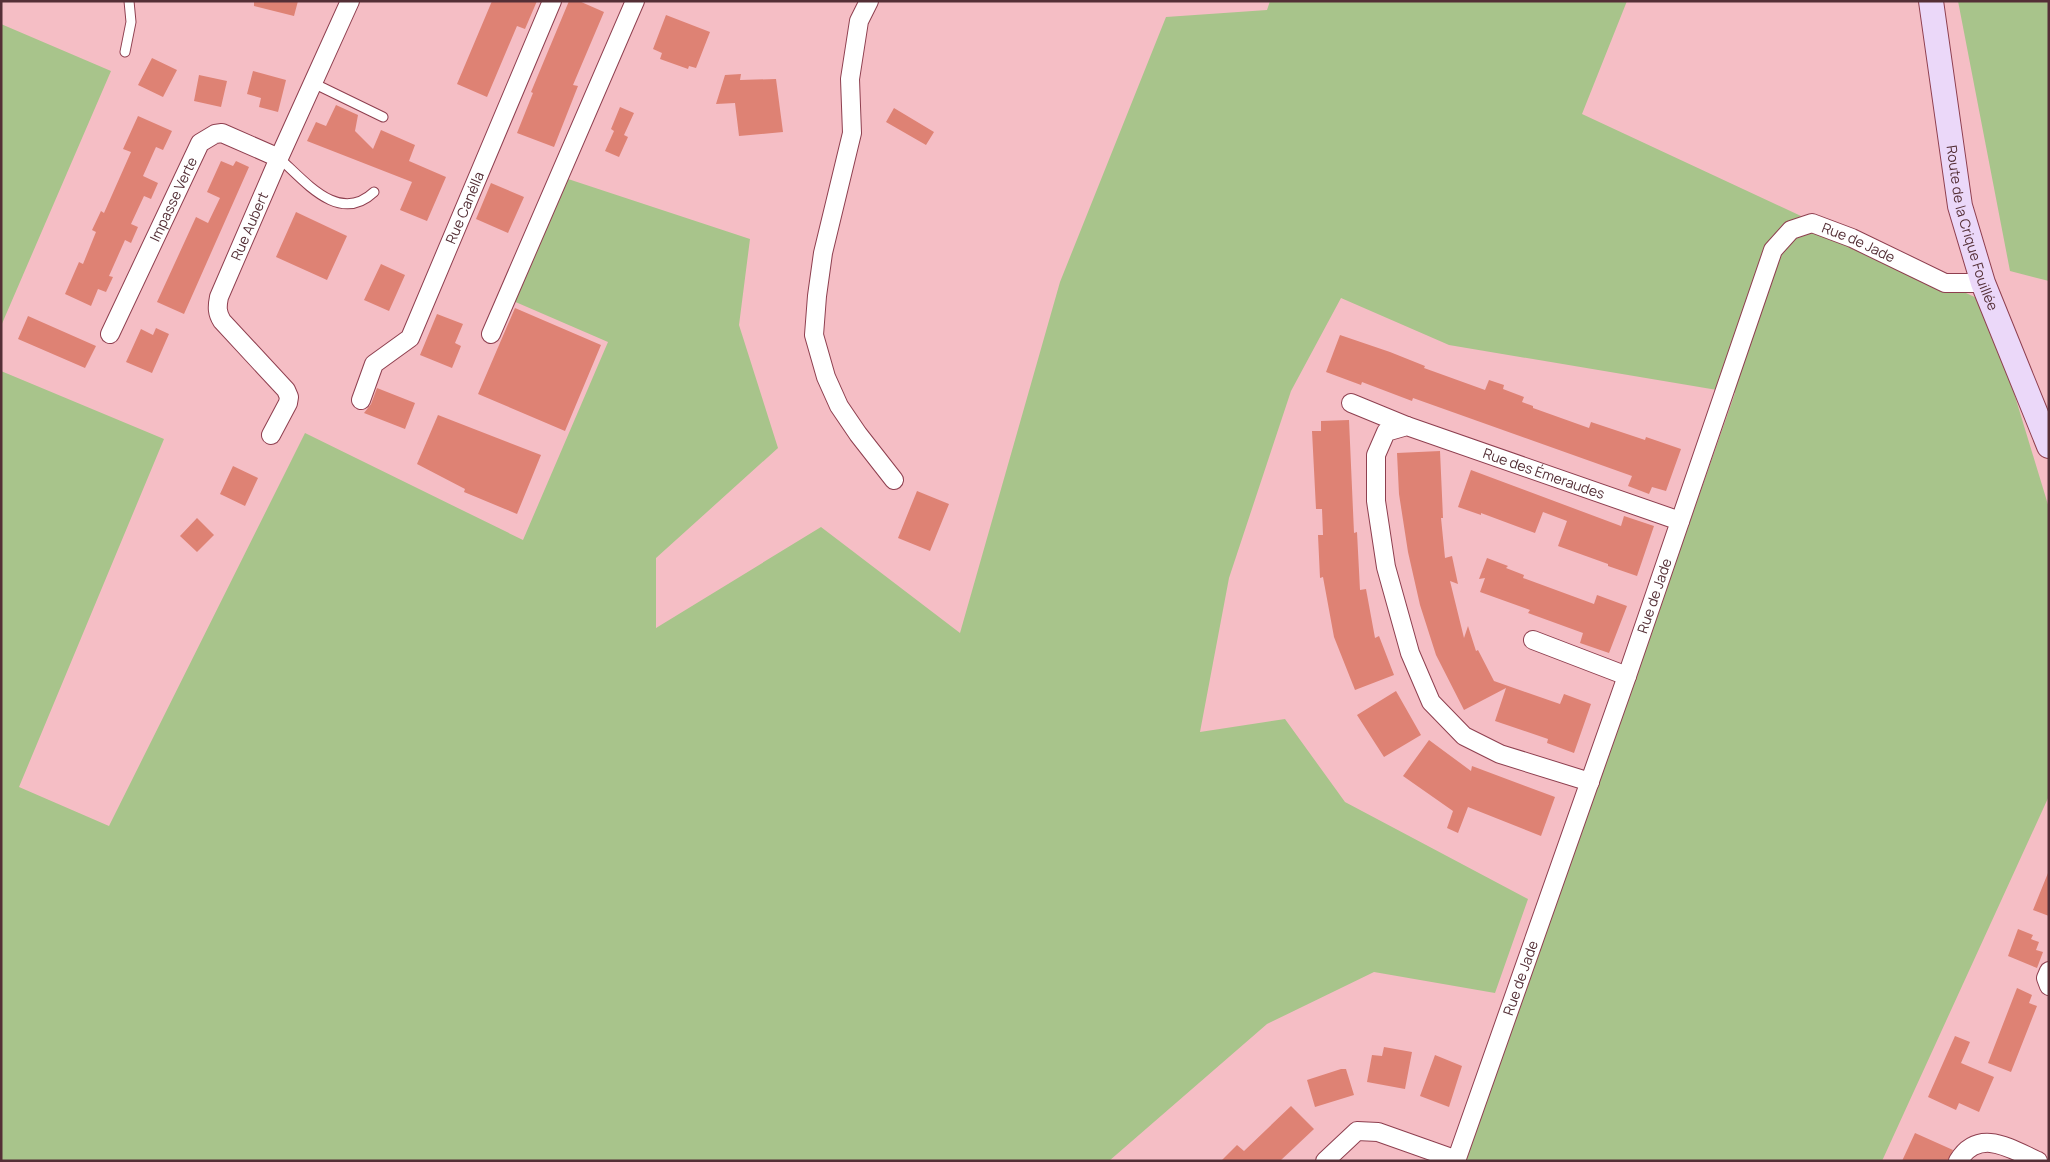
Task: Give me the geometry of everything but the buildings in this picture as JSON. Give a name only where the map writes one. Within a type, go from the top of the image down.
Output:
[{"type":"street","name":"Rue Aubert","points":[[271,435],[288,403],[289,397],[286,390],[222,321],[217,307],[219,297],[279,158],[350,1]]},
{"type":"street","name":"Rue Canélla","points":[[361,400],[374,364],[410,338],[552,1]]},
{"type":"street","points":[[491,334],[635,1]]},
{"type":"street","points":[[869,1],[859,21],[850,79],[852,133],[823,253],[814,335],[826,377],[840,406],[858,434],[894,480]]},
{"type":"street","name":"Route de la Crique Fouillée","points":[[1931,1],[1960,206],[1983,283],[2049,446]]},
{"type":"street","name":"Impasse Verte","points":[[110,334],[200,143],[215,134],[222,133],[279,158]]},
{"type":"street","name":"Rue de Jade","points":[[1456,1160],[1627,676],[1773,250],[1791,230],[1812,223],[1852,238],[1945,283],[1983,283]]},
{"type":"street","name":"Rue des Émeraudes","points":[[1351,403],[1407,426],[1680,522]]},
{"type":"street","points":[[1407,426],[1386,432],[1376,455],[1376,501],[1386,567],[1404,634],[1410,654],[1431,702],[1464,736],[1500,754],[1590,782]]},
{"type":"street","points":[[1533,640],[1627,676]]},
{"type":"street","points":[[2049,971],[2046,978],[2049,986]]},
{"type":"street","points":[[1325,1161],[1357,1131],[1378,1132],[1456,1160]]},
{"type":"street","points":[[1958,1161],[1976,1144],[1992,1142],[2038,1161]]},
{"type":"lane","points":[[125,52],[131,22],[129,1]]},
{"type":"lane","points":[[313,83],[383,117]]},
{"type":"lane","points":[[279,158],[330,201],[350,205],[364,201],[374,192]]},
{"type":"green space","points":[[1270,1],[1627,1],[1582,114],[1981,300],[2004,360],[2049,508],[2049,796],[1882,1161],[1466,1161],[1735,393],[1449,345],[1341,298],[1291,391],[1229,578],[1200,732],[1285,719],[1345,802],[1528,899],[1495,993],[1374,972],[1267,1024],[1109,1161],[1,1161],[1,371],[164,439],[19,787],[109,826],[305,433],[523,540],[608,342],[506,298],[562,177],[750,239],[739,325],[778,448],[656,558],[656,628],[821,527],[960,633],[1060,282],[1166,17],[1267,10]]},
{"type":"green space","points":[[1958,1],[2049,1],[2049,281],[2010,271]]},
{"type":"green space","points":[[1,24],[111,71],[1,326]]}]
